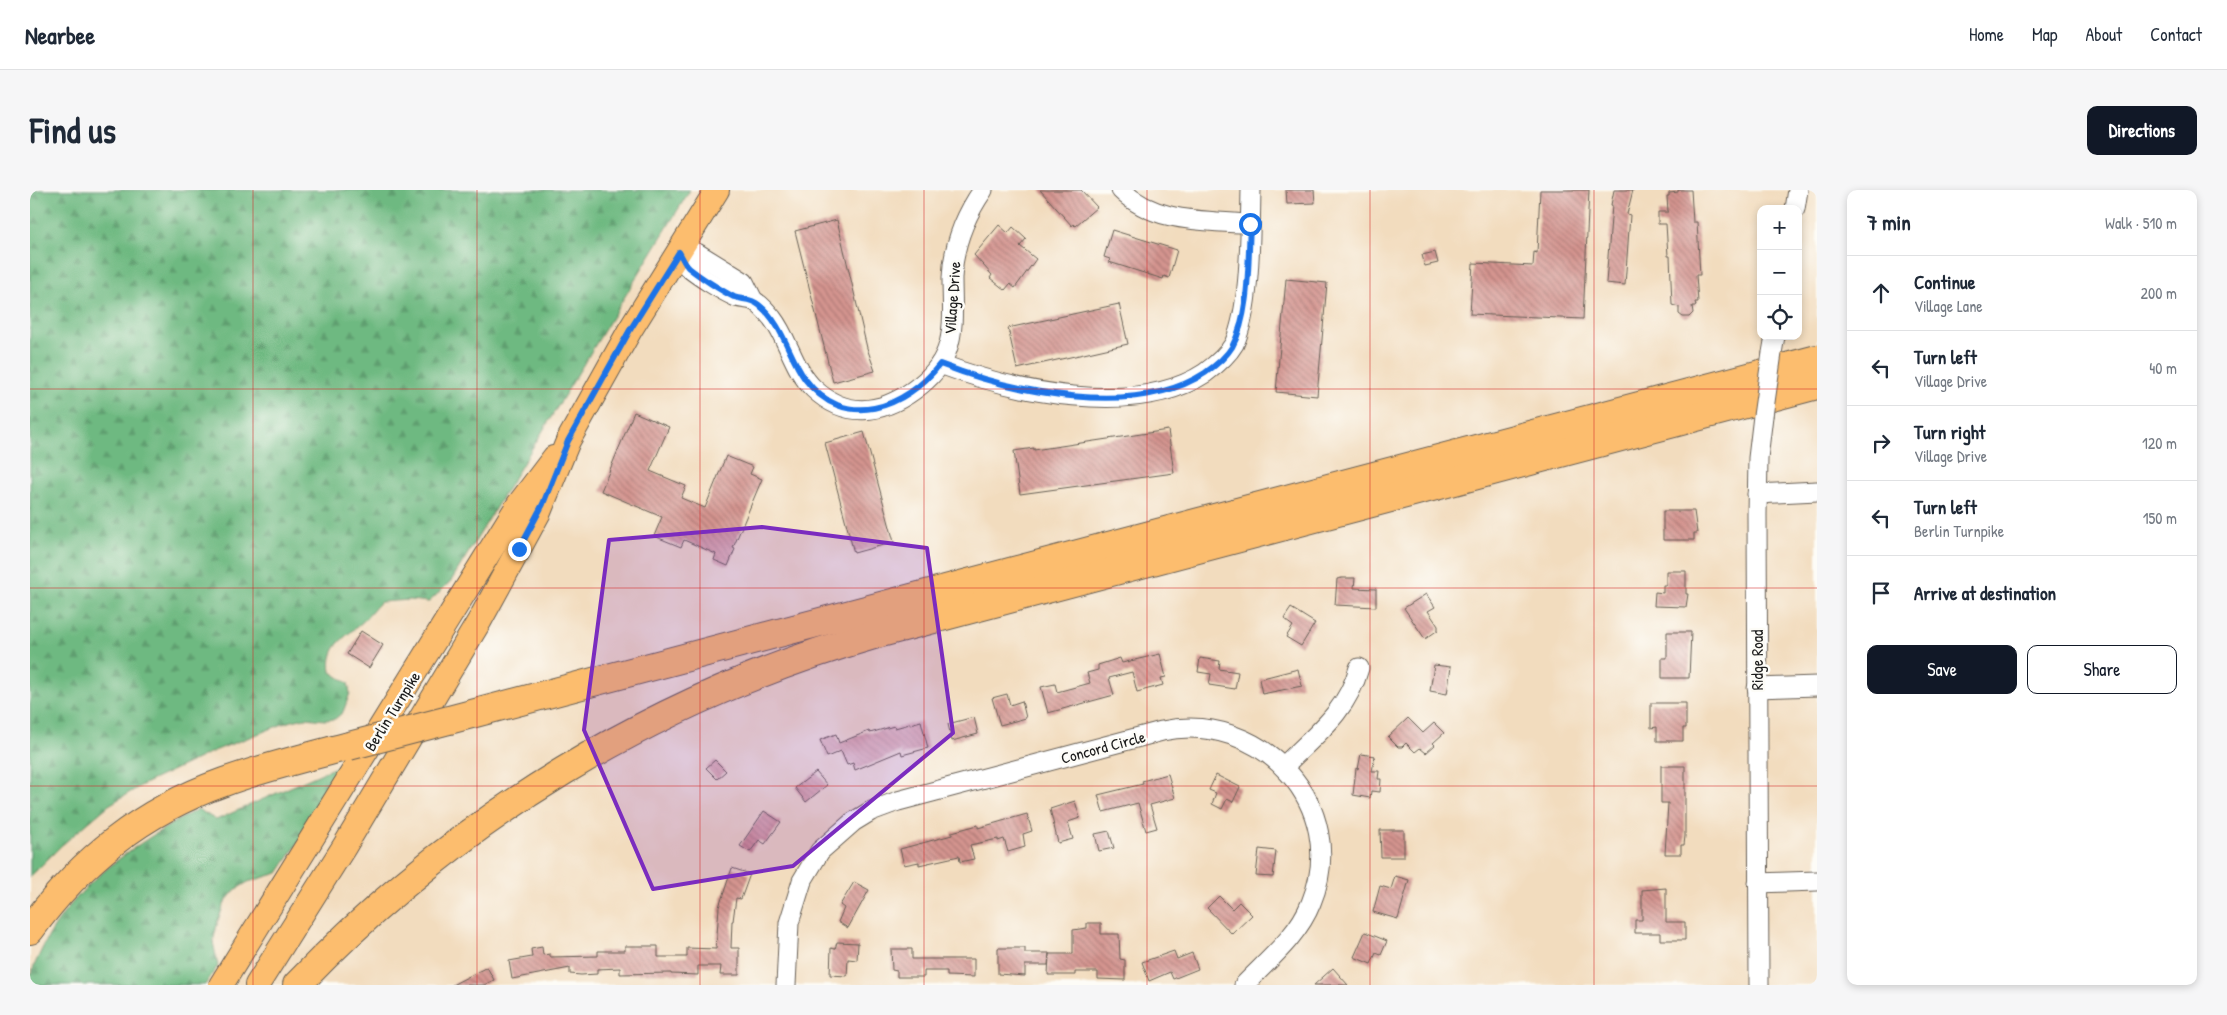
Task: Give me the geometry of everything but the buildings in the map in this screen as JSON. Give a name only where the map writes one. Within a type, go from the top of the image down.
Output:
[{"type":"highway","points":[[30,930],[66,884],[85,865],[127,831],[182,800],[224,782],[349,746],[1817,359]]},
{"type":"highway","points":[[298,985],[402,886],[465,836],[515,801],[577,762],[631,733],[703,698],[776,668],[826,649],[877,634],[1817,385]]},
{"type":"main road","name":"Berlin Turnpike","points":[[258,985],[344,847],[480,620],[539,512],[568,441],[630,330],[717,190]]},
{"type":"main road","name":"Berlin Turnpike","points":[[221,985],[519,504],[568,441]]},
{"type":"street","name":"Village Drive","points":[[679,252],[697,253],[744,282],[753,300],[776,323],[806,380],[820,394],[846,408],[873,409],[896,402],[927,380],[940,364],[947,350],[951,334],[953,272],[958,243],[967,218],[983,190]]},
{"type":"street","points":[[1121,190],[1142,207],[1165,216],[1250,224]]},
{"type":"street","points":[[940,364],[983,380],[1009,386],[1079,396],[1143,394],[1162,391],[1189,381],[1209,370],[1230,350],[1236,338],[1244,307],[1251,190]]},
{"type":"street","points":[[1796,205],[1798,190]]},
{"type":"street","name":"Ridge Road","points":[[1759,985],[1757,494],[1758,453],[1762,416],[1774,345]]},
{"type":"street","points":[[1757,494],[1817,491]]},
{"type":"street","points":[[1284,766],[1340,710],[1351,691],[1359,668]]},
{"type":"street","points":[[1757,688],[1817,686]]},
{"type":"street","name":"Concord Circle","points":[[786,985],[791,914],[806,872],[820,851],[836,835],[871,811],[925,793],[1178,728],[1206,729],[1230,735],[1261,749],[1284,766],[1295,779],[1315,820],[1320,841],[1318,878],[1312,902],[1299,926],[1244,985]]},
{"type":"street","points":[[1758,884],[1817,881]]},
{"type":"highlighted area","points":[[762,527],[927,548],[953,733],[793,866],[653,889],[584,730],[609,540]]},
{"type":"green space","points":[[30,190],[690,190],[451,581],[429,602],[410,600],[381,602],[334,650],[330,663],[331,672],[348,683],[350,693],[343,712],[335,719],[305,718],[288,722],[214,751],[142,785],[109,805],[62,845],[30,877]]},
{"type":"green space","points":[[356,758],[278,873],[248,882],[235,890],[225,902],[218,920],[213,942],[218,966],[205,985],[30,985],[32,971],[42,949],[55,926],[71,904],[108,867],[130,851],[198,809],[216,820]]},
{"type":"route","points":[[519,549],[543,504],[568,441],[630,330],[679,252],[688,268],[735,297],[753,300],[766,311],[780,329],[799,370],[820,394],[846,408],[864,410],[881,408],[896,402],[927,380],[940,364],[983,380],[1009,386],[1033,391],[1079,396],[1101,397],[1143,394],[1176,387],[1196,378],[1209,370],[1227,354],[1236,338],[1244,307],[1250,224]]}]
